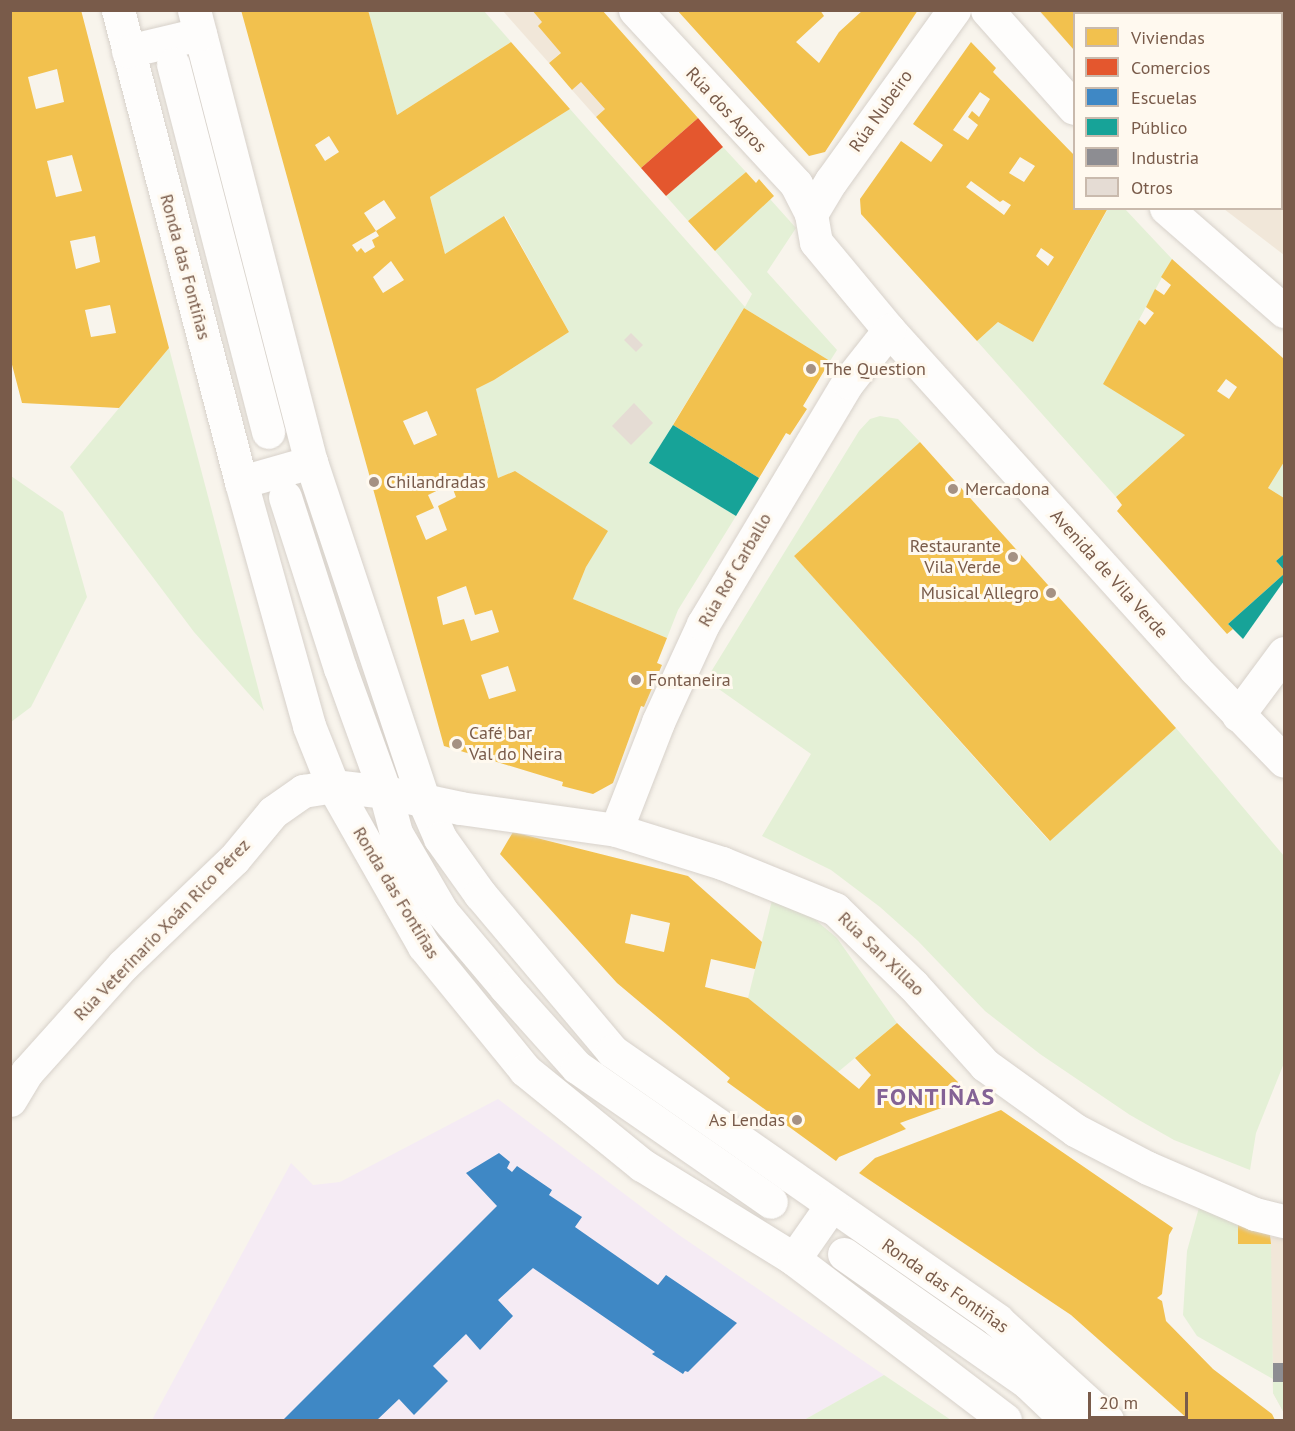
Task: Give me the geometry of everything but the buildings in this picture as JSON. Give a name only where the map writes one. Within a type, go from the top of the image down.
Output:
[{"type":"street","name":"Ronda das Fontiñas","points":[[118,10],[241,482],[309,726],[333,786],[424,946],[525,1070],[642,1165],[795,1259],[1005,1420]]},
{"type":"street","name":"Rúa dos Agros","points":[[635,10],[796,184],[811,214]]},
{"type":"street","name":"Rúa Nubeiro","points":[[811,214],[837,171],[954,10]]},
{"type":"street","points":[[987,10],[1073,107]]},
{"type":"street","name":"Ronda das Fontiñas","points":[[128,51],[197,22],[311,462],[423,799],[440,838],[480,894],[612,1051],[997,1320],[1107,1420]]},
{"type":"street","points":[[173,64],[268,432]]},
{"type":"street","points":[[1168,210],[1284,311]]},
{"type":"street","name":"Avenida de Vila Verde","points":[[811,214],[816,242],[889,330],[1238,715],[1284,761]]},
{"type":"street","name":"Rúa Rof Carballo","points":[[616,830],[658,722],[703,624],[849,382],[889,330]]},
{"type":"street","points":[[241,482],[311,462]]},
{"type":"street","points":[[285,497],[340,668],[385,792],[396,833],[442,912],[577,1067],[771,1202]]},
{"type":"street","points":[[1238,715],[1284,653]]},
{"type":"street","name":"Rúa Veterinario Xoán Rico Pérez","points":[[10,1100],[27,1072],[123,965],[234,859],[273,812],[303,791],[333,786],[385,792]]},
{"type":"street","name":"Rúa San Xillao","points":[[385,792],[460,808],[616,830],[722,863],[835,909],[914,985],[985,1065],[1075,1130],[1148,1168],[1270,1218]]},
{"type":"street","points":[[795,1259],[831,1206]]},
{"type":"street","points":[[844,1254],[1029,1383],[1067,1420]]},
{"type":"shaded area","points":[[602,10],[605,14],[549,63],[503,11]]},
{"type":"shaded area","points":[[1039,11],[1284,11],[1284,255],[1225,210],[1283,210],[1283,12],[1073,12],[1073,49]]},
{"type":"shaded area","points":[[628,40],[652,67],[596,117],[572,90]]},
{"type":"shaded area","points":[[498,1099],[679,1235],[884,1375],[804,1420],[152,1420],[291,1163],[313,1185],[340,1182]]},
{"type":"shaded area","points":[[1270,1237],[1284,1239],[1284,1413],[1273,1393]]},
{"type":"green space","points":[[368,11],[484,11],[511,42],[397,115]]},
{"type":"green space","points":[[570,109],[745,307],[752,294],[715,251],[770,199],[796,228],[767,272],[837,350],[830,361],[744,308],[650,462],[736,516],[678,610],[667,638],[573,599],[586,567],[607,531],[515,471],[498,478],[476,389],[569,332],[505,216],[445,254],[430,197]]},
{"type":"green space","points":[[723,147],[746,172],[688,221],[666,196]]},
{"type":"green space","points":[[1107,210],[1126,210],[1172,259],[1104,384],[1185,435],[1116,497],[977,341],[998,322],[1033,342]]},
{"type":"green space","points":[[169,348],[264,711],[194,632],[70,467]]},
{"type":"green space","points":[[880,416],[898,419],[920,442],[794,556],[1049,841],[1176,728],[1284,856],[1284,1063],[1256,1133],[1250,1170],[1174,1140],[1130,1115],[1040,1054],[985,1011],[918,941],[880,907],[831,870],[762,836],[811,754],[706,680],[859,431],[870,419]]},
{"type":"green space","points":[[1284,462],[1284,498],[1268,488]]},
{"type":"green space","points":[[11,476],[63,512],[87,597],[31,707],[11,722]]},
{"type":"green space","points":[[774,892],[812,917],[837,938],[897,1023],[838,1072],[748,998]]},
{"type":"green space","points":[[1200,1204],[1238,1218],[1238,1244],[1271,1244],[1273,1379],[1197,1336],[1183,1315],[1187,1251]]},
{"type":"green space","points":[[884,1375],[951,1420],[804,1420]]},
{"type":"green space","points":[[1273,1382],[1284,1382],[1284,1413],[1273,1393]]},
{"type":"place","name":"The Question","points":[[811,369]]},
{"type":"place","name":"Chilandradas","points":[[374,482]]},
{"type":"place","name":"Mercadona","points":[[953,489]]},
{"type":"place","name":"Restaurante Vila Verde","points":[[1013,557]]},
{"type":"place","name":"Musical Allegro","points":[[1051,593]]},
{"type":"place","name":"Fontaneira","points":[[636,680]]},
{"type":"place","name":"Café bar Val do Neira","points":[[457,744]]},
{"type":"place","name":"As Lendas","points":[[797,1120]]},
{"type":"district","name":"FONTIÑAS","points":[[936,1097]]}]
